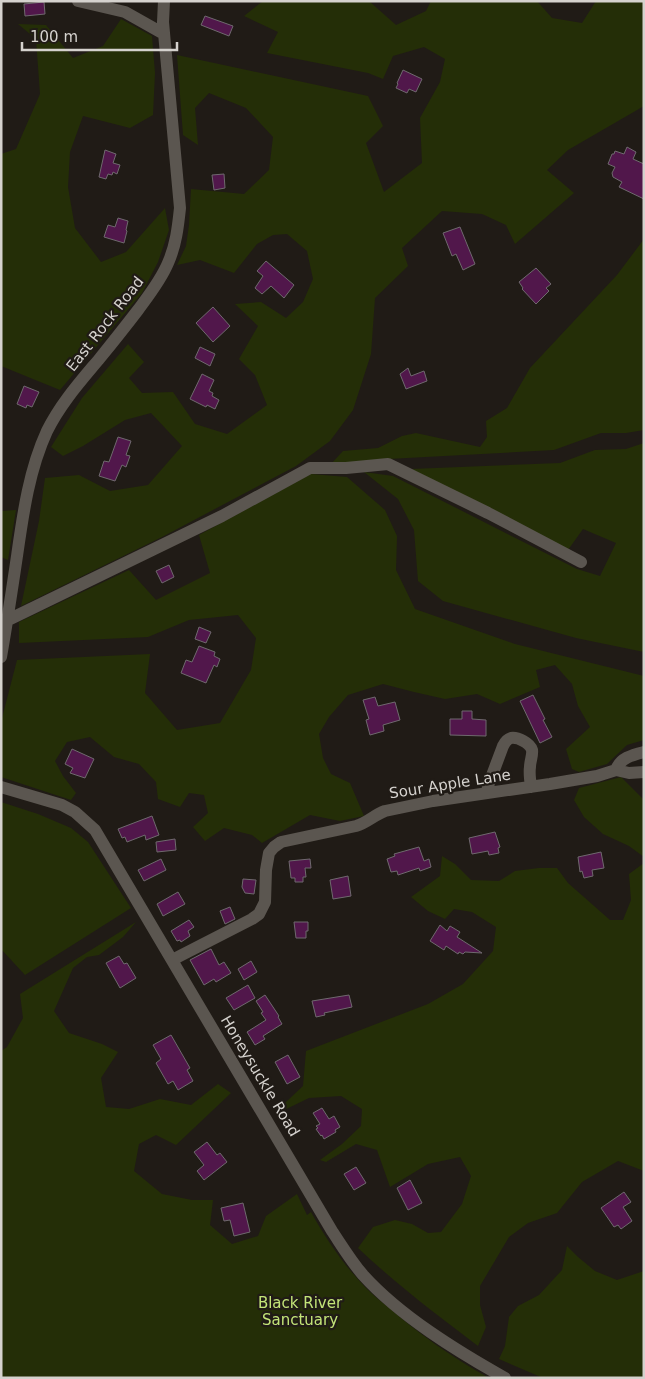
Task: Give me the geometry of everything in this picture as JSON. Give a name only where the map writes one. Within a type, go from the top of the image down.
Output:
[{"type":"street","points":[[78,1],[125,12],[164,34]]},
{"type":"street","name":"East Rock Road","points":[[1,657],[24,507],[33,470],[47,432],[58,411],[72,391],[151,292],[166,269],[175,243],[180,208],[163,22],[164,1]]},
{"type":"street","points":[[8,620],[206,524],[310,468],[346,468],[388,464],[488,512],[582,562]]},
{"type":"street","points":[[487,793],[505,741],[510,738],[518,739],[525,743],[532,751],[530,767],[531,787]]},
{"type":"street","points":[[644,752],[624,759],[618,763],[616,770],[629,773],[644,772]]},
{"type":"street","name":"Sour Apple Lane","points":[[172,960],[252,919],[258,914],[265,902],[268,858],[274,847],[281,842],[356,826],[366,823],[379,813],[385,811],[433,801],[596,776],[616,770]]},
{"type":"street","name":"Honeysuckle Road","points":[[1,787],[56,803],[75,812],[96,830],[349,1258],[362,1274],[392,1303],[465,1355],[505,1378]]},
{"type":"green space","points":[[263,1],[369,1],[396,25],[426,11],[431,1],[537,1],[552,18],[582,23],[596,1],[644,1],[644,106],[568,150],[547,170],[574,193],[515,244],[506,225],[482,214],[442,211],[402,248],[408,266],[375,298],[371,354],[353,410],[330,441],[296,466],[162,537],[21,606],[39,521],[45,478],[79,475],[110,491],[148,485],[182,446],[151,413],[125,420],[63,456],[51,447],[82,398],[128,344],[144,362],[129,378],[142,393],[173,392],[195,424],[227,434],[267,405],[255,375],[239,359],[258,326],[235,304],[261,302],[286,318],[303,302],[313,279],[307,251],[287,234],[273,235],[257,244],[234,273],[200,260],[177,265],[186,246],[191,189],[244,194],[269,170],[273,137],[246,108],[209,93],[195,108],[198,145],[183,135],[177,55],[368,96],[383,126],[366,143],[384,192],[422,163],[420,118],[440,82],[445,59],[424,47],[393,56],[383,79],[368,73],[267,53],[278,32],[244,16]]},
{"type":"green space","points":[[121,19],[152,36],[155,73],[153,115],[130,128],[83,116],[70,152],[68,187],[75,228],[101,262],[126,252],[165,208],[169,230],[158,262],[142,293],[60,390],[1,366],[1,154],[16,149],[40,94],[36,39],[18,24],[46,25],[73,58],[103,46]]},
{"type":"green space","points":[[644,239],[644,430],[626,433],[601,433],[554,450],[388,459],[330,465],[343,451],[378,448],[402,436],[416,433],[480,447],[487,437],[486,421],[507,408],[530,368],[617,275]]},
{"type":"green space","points":[[644,443],[644,652],[576,638],[443,601],[418,581],[414,530],[398,499],[364,472],[393,476],[577,569],[600,576],[616,543],[583,529],[568,550],[411,469],[560,463],[595,450],[626,449]]},
{"type":"green space","points":[[311,474],[347,477],[385,510],[397,536],[396,570],[415,609],[515,644],[644,676],[644,740],[627,745],[607,764],[579,772],[572,769],[566,749],[590,727],[578,706],[572,684],[555,665],[536,670],[540,687],[500,704],[477,694],[445,699],[383,684],[348,695],[329,717],[319,734],[323,758],[331,774],[350,783],[364,816],[340,821],[310,815],[262,843],[252,835],[224,828],[205,841],[193,827],[208,813],[204,795],[189,793],[180,807],[158,799],[156,782],[139,764],[114,757],[90,737],[67,742],[55,761],[63,776],[76,793],[71,800],[1,777],[1,722],[17,660],[150,654],[145,693],[177,730],[220,723],[251,670],[256,638],[238,615],[189,620],[148,637],[19,643],[19,622],[129,570],[156,600],[210,573],[199,535]]},
{"type":"green space","points":[[16,510],[8,560],[1,557],[1,511]]},
{"type":"green space","points":[[621,777],[644,800],[644,857],[629,846],[603,834],[584,817],[574,800],[579,788]]},
{"type":"green space","points":[[1,802],[38,814],[71,828],[88,842],[131,908],[25,975],[1,949]]},
{"type":"green space","points":[[442,856],[455,864],[471,880],[499,881],[515,871],[557,868],[568,883],[610,920],[623,920],[631,900],[629,874],[644,863],[644,1171],[618,1161],[582,1182],[557,1213],[528,1223],[509,1237],[480,1286],[480,1305],[486,1327],[478,1346],[402,1287],[358,1248],[373,1227],[395,1220],[412,1224],[428,1233],[441,1232],[462,1204],[471,1176],[460,1157],[428,1164],[390,1187],[377,1150],[356,1144],[326,1162],[320,1160],[342,1144],[361,1126],[362,1109],[341,1096],[309,1098],[278,1113],[274,1108],[286,1102],[303,1086],[306,1051],[428,1004],[463,984],[493,951],[496,927],[472,912],[454,909],[445,919],[428,911],[411,897],[440,876]]},
{"type":"green space","name":"Black River Sanctuary","points":[[136,922],[123,937],[99,955],[87,957],[73,968],[54,1011],[69,1033],[102,1044],[118,1052],[101,1078],[106,1107],[129,1109],[160,1099],[191,1105],[218,1084],[231,1093],[176,1145],[156,1135],[139,1144],[134,1171],[162,1194],[192,1200],[213,1200],[210,1225],[232,1244],[258,1236],[266,1216],[297,1194],[307,1215],[311,1212],[335,1251],[368,1290],[424,1336],[449,1354],[489,1378],[1,1378],[1,1051],[7,1047],[23,1018],[20,994]]},
{"type":"green space","points":[[567,1246],[595,1271],[617,1280],[644,1271],[644,1378],[543,1378],[499,1359],[505,1346],[509,1317],[518,1306],[539,1295],[562,1270]]},
{"type":"building","points":[[44,2],[45,14],[25,16],[24,4]]},
{"type":"building","points":[[205,16],[233,26],[229,36],[201,25]]},
{"type":"building","points":[[403,70],[422,79],[416,92],[409,89],[407,93],[396,88]]},
{"type":"building","points":[[627,147],[636,152],[633,159],[644,164],[644,199],[619,187],[622,182],[613,177],[612,173],[615,167],[608,164],[615,151],[624,154]]},
{"type":"building","points":[[105,150],[116,154],[113,163],[120,165],[117,174],[113,172],[112,175],[108,174],[106,179],[99,177]]},
{"type":"building","points":[[224,174],[225,188],[214,190],[212,175]]},
{"type":"building","points":[[118,218],[128,221],[124,243],[104,237],[108,225],[115,227]]},
{"type":"building","points":[[460,227],[475,264],[463,270],[456,254],[452,256],[443,233]]},
{"type":"building","points":[[266,261],[294,285],[284,298],[271,286],[262,294],[255,288],[263,276],[257,271]]},
{"type":"building","points":[[536,268],[551,284],[546,288],[549,291],[536,304],[522,289],[519,282]]},
{"type":"building","points":[[213,307],[230,326],[213,342],[196,323]]},
{"type":"building","points":[[200,347],[215,354],[210,366],[195,358]]},
{"type":"building","points":[[408,368],[411,376],[424,371],[427,381],[406,389],[400,374]]},
{"type":"building","points":[[202,374],[214,380],[209,391],[213,393],[212,396],[219,400],[215,409],[190,399]]},
{"type":"building","points":[[24,386],[39,392],[32,407],[27,405],[26,408],[17,404]]},
{"type":"building","points":[[118,437],[131,441],[126,455],[130,456],[126,467],[122,465],[115,481],[99,476],[104,461],[109,462]]},
{"type":"building","points":[[169,565],[174,577],[162,583],[156,571]]},
{"type":"building","points":[[199,627],[211,632],[206,643],[195,639]]},
{"type":"building","points":[[199,646],[215,652],[214,656],[220,659],[217,667],[214,665],[206,683],[181,673],[186,660],[192,662]]},
{"type":"building","points":[[533,695],[552,737],[540,743],[520,701]]},
{"type":"building","points":[[375,697],[378,706],[395,702],[400,720],[383,725],[384,731],[370,735],[366,720],[369,719],[363,700]]},
{"type":"building","points":[[462,711],[472,711],[472,719],[486,720],[486,736],[450,735],[450,719],[462,719]]},
{"type":"building","points":[[72,749],[94,759],[85,778],[70,773],[73,768],[65,764]]},
{"type":"building","points":[[152,816],[159,835],[146,840],[145,835],[127,842],[125,837],[122,838],[118,829]]},
{"type":"building","points":[[495,832],[500,847],[498,848],[499,853],[489,855],[488,851],[472,854],[469,838]]},
{"type":"building","points":[[175,839],[176,850],[157,852],[156,842]]},
{"type":"building","points":[[419,847],[424,861],[429,859],[431,867],[420,871],[419,868],[398,875],[397,871],[391,872],[387,859],[395,856],[394,854]]},
{"type":"building","points":[[601,852],[604,868],[592,870],[593,876],[584,878],[582,871],[580,872],[578,857]]},
{"type":"building","points":[[161,859],[166,870],[144,881],[138,870]]},
{"type":"building","points":[[310,859],[311,868],[305,868],[306,877],[303,877],[303,882],[295,882],[295,878],[291,878],[289,861]]},
{"type":"building","points":[[348,876],[351,896],[333,899],[330,880]]},
{"type":"building","points":[[243,879],[256,880],[254,894],[245,893],[242,887]]},
{"type":"building","points":[[178,892],[185,904],[163,916],[157,904]]},
{"type":"building","points":[[230,907],[235,919],[225,924],[220,911]]},
{"type":"building","points":[[189,920],[194,927],[188,931],[190,936],[181,942],[180,940],[177,941],[171,931]]},
{"type":"building","points":[[294,922],[308,922],[306,938],[296,938]]},
{"type":"building","points":[[440,925],[447,931],[450,926],[460,932],[457,937],[482,953],[465,952],[463,954],[459,952],[458,954],[446,946],[444,950],[430,941]]},
{"type":"building","points":[[211,949],[219,965],[224,962],[231,973],[216,982],[214,979],[204,985],[190,960]]},
{"type":"building","points":[[119,956],[124,964],[127,963],[136,978],[120,988],[106,963]]},
{"type":"building","points":[[251,961],[257,972],[244,980],[238,969]]},
{"type":"building","points":[[248,985],[255,998],[234,1010],[226,998]]},
{"type":"building","points":[[265,995],[282,1024],[263,1036],[265,1039],[255,1045],[247,1032],[266,1020],[256,1001]]},
{"type":"building","points":[[349,995],[352,1007],[324,1013],[325,1015],[316,1017],[312,1001]]},
{"type":"building","points":[[171,1035],[190,1068],[187,1070],[193,1081],[178,1090],[173,1081],[168,1084],[156,1063],[161,1059],[153,1045]]},
{"type":"building","points":[[288,1055],[300,1077],[287,1084],[275,1062]]},
{"type":"building","points":[[322,1108],[329,1119],[334,1116],[340,1127],[335,1130],[336,1132],[324,1139],[316,1129],[318,1128],[316,1126],[320,1124],[313,1113]]},
{"type":"building","points":[[207,1142],[217,1155],[220,1153],[227,1162],[204,1180],[197,1171],[204,1165],[194,1152]]},
{"type":"building","points":[[356,1167],[366,1183],[354,1190],[344,1174]]},
{"type":"building","points":[[410,1180],[422,1203],[408,1210],[397,1188]]},
{"type":"building","points":[[624,1192],[631,1202],[623,1207],[632,1221],[621,1229],[618,1225],[614,1227],[601,1208]]},
{"type":"building","points":[[243,1203],[250,1232],[234,1236],[230,1220],[224,1221],[221,1208]]}]
